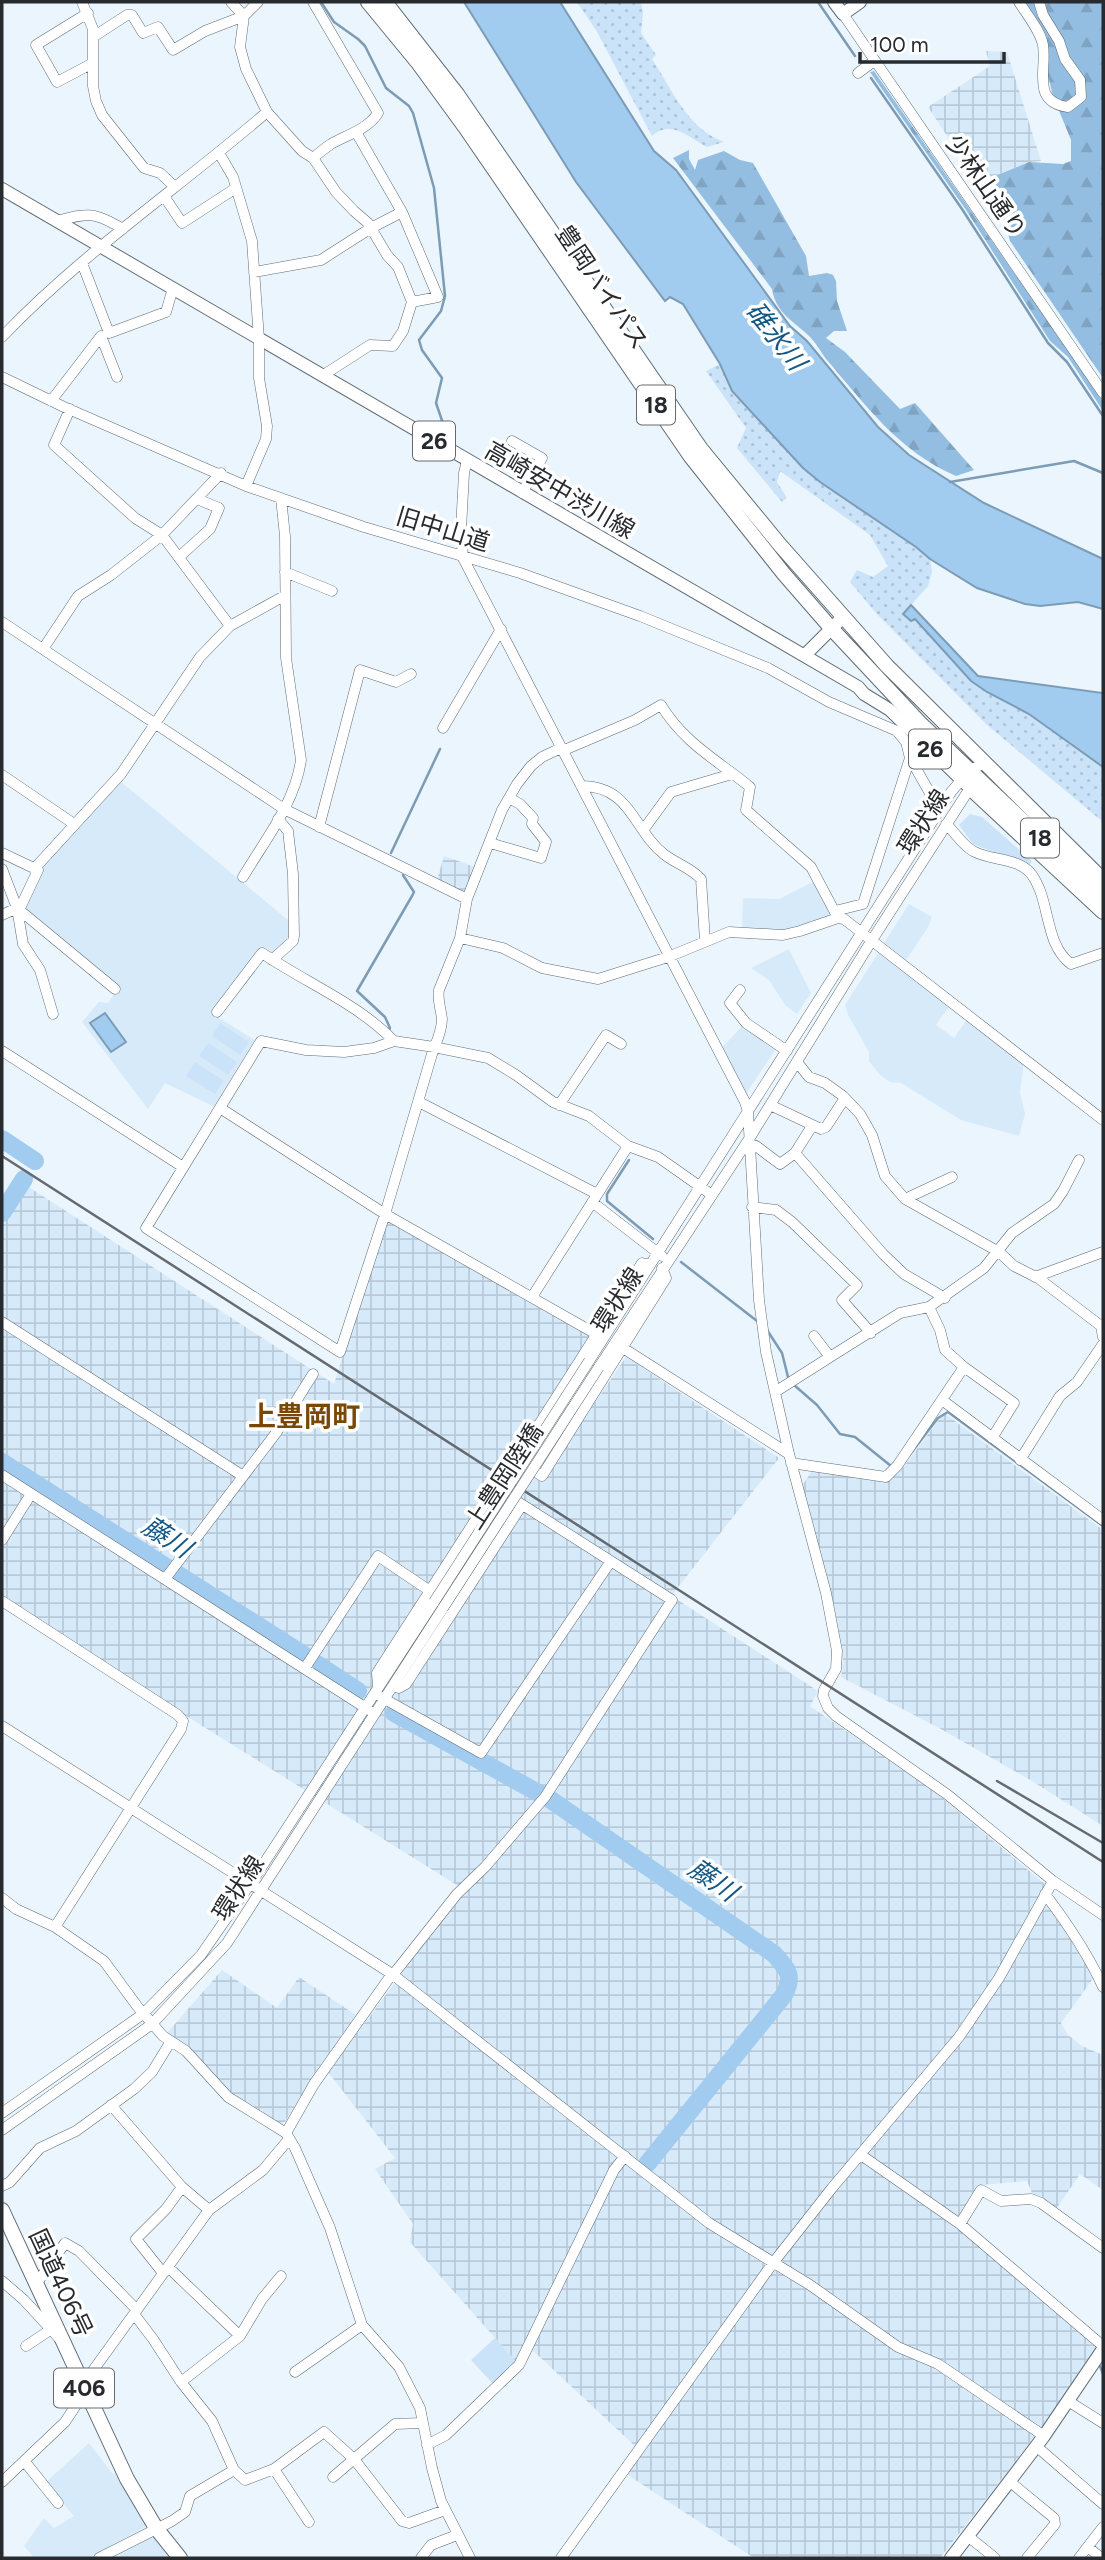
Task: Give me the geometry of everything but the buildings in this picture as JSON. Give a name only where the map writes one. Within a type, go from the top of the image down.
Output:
[{"type":"highway","name":"豊岡バイパス","points":[[368,2],[419,64],[465,127],[691,457],[831,628],[969,779]]},
{"type":"highway","name":"豊岡バイパス","points":[[385,2],[457,94],[701,449],[887,666],[984,763]]},
{"type":"highway","name":"18","points":[[984,763],[1103,880]]},
{"type":"highway","name":"18","points":[[969,779],[1103,897]]},
{"type":"highway","name":"18","points":[[969,779],[1103,912]]},
{"type":"highway","name":"国道406号","points":[[2,2210],[127,2479],[156,2528],[180,2558]]},
{"type":"main road","name":"少林山通り","points":[[834,2],[843,14]]},
{"type":"main road","points":[[843,14],[860,2]]},
{"type":"main road","name":"高崎安中渋川線","points":[[2,189],[858,687],[864,694],[890,710],[969,779]]},
{"type":"main road","points":[[805,655],[843,617]]},
{"type":"main road","points":[[951,2558],[1040,2441],[1103,2347]]},
{"type":"street","points":[[82,2],[88,12],[93,37],[94,94],[102,115],[144,168],[160,173],[174,187]]},
{"type":"street","points":[[231,2],[244,16]]},
{"type":"street","points":[[93,37],[132,15],[143,33],[158,27],[173,50],[205,31],[244,16],[258,2]]},
{"type":"street","points":[[313,2],[378,114],[356,132],[329,145],[313,158]]},
{"type":"street","points":[[1019,2],[1043,45],[1044,89],[1047,98],[1060,106],[1068,107],[1081,97],[1080,80],[1065,59],[1039,2]]},
{"type":"street","points":[[88,12],[36,45],[57,82],[93,63]]},
{"type":"street","name":"少林山通り","points":[[843,14],[1103,393]]},
{"type":"street","points":[[244,16],[240,47],[246,69],[267,112],[302,150],[313,158],[336,192],[371,228],[387,255],[398,267],[412,302],[403,331],[393,346],[370,345],[322,376]]},
{"type":"street","points":[[858,73],[874,61]]},
{"type":"street","points":[[2,337],[33,304],[267,112]]},
{"type":"street","points":[[356,132],[402,212],[438,297],[412,302]]},
{"type":"street","points":[[219,153],[233,177],[252,241],[259,377],[267,426],[266,439],[246,486]]},
{"type":"street","points":[[164,196],[182,223],[236,188]]},
{"type":"street","points":[[254,272],[321,260],[402,212]]},
{"type":"street","points":[[56,220],[85,214],[101,216],[122,229]]},
{"type":"street","points":[[82,263],[109,333],[166,312],[173,288]]},
{"type":"street","points":[[51,401],[101,336],[117,377]]},
{"type":"street","name":"旧中山道","points":[[2,377],[246,486],[463,558],[520,573],[640,616],[768,668],[829,702],[897,731],[906,742],[910,758],[935,802],[942,806]]},
{"type":"street","points":[[69,409],[54,445],[135,518],[162,535],[230,626]]},
{"type":"street","points":[[512,441],[542,458],[522,493]]},
{"type":"street","points":[[467,460],[461,529],[463,558],[748,1112],[758,1300],[790,1459],[826,1593],[837,1651],[836,1669],[823,1696],[828,1709],[948,1795],[1053,1881],[1103,1915]]},
{"type":"street","points":[[43,649],[78,596],[111,575],[162,535],[221,473]]},
{"type":"street","points":[[243,877],[284,809],[299,775],[301,761],[286,658],[285,536],[281,498]]},
{"type":"street","points":[[179,557],[210,529],[219,508],[197,499]]},
{"type":"street","points":[[285,572],[332,591]]},
{"type":"street","points":[[34,869],[121,774],[200,657],[230,626],[284,596]]},
{"type":"street","points":[[2,622],[284,809],[467,900]]},
{"type":"street","points":[[443,728],[501,629]]},
{"type":"street","points":[[319,827],[360,670],[396,682],[411,674]]},
{"type":"street","points":[[855,712],[864,694]]},
{"type":"street","points":[[712,1195],[658,1157],[628,1146],[589,1116],[559,1105],[488,1058],[435,1047],[394,1041],[374,1048],[344,1052],[261,1041],[146,1228],[340,1352],[385,1214],[419,1102],[435,1047],[442,1024],[439,990],[460,938],[467,900],[509,797],[531,766],[542,757],[635,720],[661,705],[667,716],[700,751],[750,787],[746,810],[811,867],[836,914],[1103,1120]]},
{"type":"street","points":[[460,938],[503,948],[542,968],[593,979],[668,957],[729,932],[783,935],[800,931],[863,904],[910,758]]},
{"type":"street","name":"環状線","points":[[589,1361],[942,806],[984,763]]},
{"type":"street","points":[[643,829],[671,792],[732,774]]},
{"type":"street","points":[[2,775],[74,824]]},
{"type":"street","name":"環状線","points":[[599,1367],[749,1139],[946,824],[969,779]]},
{"type":"street","points":[[581,786],[600,786],[623,802],[663,854],[701,879],[705,941]]},
{"type":"street","points":[[490,843],[541,858],[546,842],[532,824],[533,818],[509,797]]},
{"type":"street","points":[[272,960],[295,936],[293,874],[288,831],[278,820]]},
{"type":"street","points":[[946,824],[970,850],[1023,867],[1032,875],[1062,958],[1071,964],[1103,953]]},
{"type":"street","points":[[2,853],[38,870],[21,906],[2,915]]},
{"type":"street","points":[[2,869],[17,908],[23,944],[40,970],[53,1014]]},
{"type":"street","points":[[17,908],[115,989]]},
{"type":"street","points":[[217,1012],[262,953],[334,995],[394,1041]]},
{"type":"street","points":[[740,990],[730,1003],[738,1016],[787,1051]]},
{"type":"street","points":[[559,1105],[606,1035],[621,1044]]},
{"type":"street","points":[[2,1051],[183,1167]]},
{"type":"street","points":[[797,1062],[809,1077],[825,1083],[860,1114],[872,1135],[885,1176],[905,1199],[999,1252],[1014,1266],[1035,1277],[1101,1325],[1103,1337]]},
{"type":"street","points":[[770,1105],[821,1129],[826,1127],[845,1098]]},
{"type":"street","points":[[419,1102],[595,1198],[657,1253],[665,1264],[666,1278],[542,1476],[517,1459],[642,1263],[650,1265]]},
{"type":"street","points":[[220,1108],[385,1214],[596,1334]]},
{"type":"street","points":[[749,1151],[755,1146],[780,1164],[795,1153],[813,1126]]},
{"type":"street","points":[[532,1297],[628,1146]]},
{"type":"street","points":[[795,1153],[883,1254],[904,1273],[945,1298]]},
{"type":"street","points":[[775,1392],[900,1313],[929,1307],[945,1298],[984,1268],[1012,1233],[1054,1204],[1079,1160]]},
{"type":"street","points":[[905,1199],[952,1177]]},
{"type":"street","points":[[752,1207],[776,1210],[792,1222],[856,1286],[842,1300],[871,1333]]},
{"type":"street","points":[[1035,1277],[1103,1252]]},
{"type":"street","points":[[929,1307],[940,1330],[945,1350],[1014,1403],[992,1437]]},
{"type":"street","points":[[2,1322],[243,1476]]},
{"type":"street","points":[[814,1336],[830,1357]]},
{"type":"street","points":[[1020,1460],[1060,1396],[1077,1382],[1103,1344]]},
{"type":"street","points":[[623,1348],[790,1459],[886,1477],[897,1466],[964,1367]]},
{"type":"street","name":"上豊岡陸橋","points":[[434,1602],[589,1361]]},
{"type":"street","name":"上豊岡陸橋","points":[[447,1611],[599,1367]]},
{"type":"street","points":[[165,1579],[276,1433],[313,1374]]},
{"type":"street","points":[[942,1400],[1103,1520]]},
{"type":"street","points":[[2,1475],[376,1714]]},
{"type":"street","points":[[2,2482],[65,2423],[89,2376],[209,2210],[263,2170],[287,2136],[314,2084],[392,1974],[457,1894],[485,1867],[545,1797],[672,1600],[533,1509],[496,1488],[377,1673],[376,1689],[385,1699],[481,1753],[611,1561]]},
{"type":"street","points":[[2,1541],[32,1494]]},
{"type":"street","points":[[447,1611],[522,1504]]},
{"type":"street","points":[[305,1668],[378,1556],[430,1591]]},
{"type":"street","points":[[2,1601],[178,1715],[183,1721],[181,1729],[55,1927]]},
{"type":"street","name":"環状線","points":[[2,2113],[143,2014],[201,1955],[434,1602]]},
{"type":"street","name":"環状線","points":[[2,2130],[152,2024],[227,1943],[393,1686],[447,1611]]},
{"type":"street","points":[[2,1726],[392,1974],[709,2223],[810,2284],[898,2347],[939,2364],[1040,2441],[1103,2504]]},
{"type":"street","points":[[561,2558],[773,2263],[959,2037],[999,1978],[1053,1881]]},
{"type":"street","points":[[1045,1894],[1065,1919],[1103,1987]]},
{"type":"street","points":[[2,1898],[16,1909],[55,1927],[104,1961],[143,2014],[170,2042],[186,2052],[228,2097],[287,2136],[326,2219],[362,2325],[399,2367],[420,2407],[438,2490],[445,2510],[470,2558]]},
{"type":"street","points":[[2,2186],[10,2182],[40,2148],[76,2131],[134,2089],[152,2072],[170,2042]]},
{"type":"street","points":[[111,2105],[182,2187],[209,2210]]},
{"type":"street","points":[[861,2155],[960,2224],[1103,2347]]},
{"type":"street","points":[[427,2445],[446,2435],[520,2365],[614,2170],[625,2156]]},
{"type":"street","points":[[182,2187],[166,2209],[136,2239],[166,2270],[240,2336]]},
{"type":"street","points":[[960,2224],[981,2190],[1001,2201],[1031,2199],[1041,2203],[1103,2248]]},
{"type":"street","points":[[34,2282],[39,2280],[65,2243],[79,2251],[135,2312],[181,2382],[212,2421],[234,2470],[245,2480],[274,2469],[324,2432],[354,2459],[402,2521],[409,2523],[445,2510]]},
{"type":"street","points":[[181,2382],[240,2336],[261,2299],[281,2276]]},
{"type":"street","points":[[2,2281],[63,2341]]},
{"type":"street","points":[[295,2372],[362,2325]]},
{"type":"street","points":[[26,2346],[50,2330]]},
{"type":"street","points":[[1068,2401],[1103,2423]]},
{"type":"street","points":[[333,2477],[395,2424],[422,2423]]},
{"type":"street","points":[[25,2462],[58,2503]]},
{"type":"street","points":[[274,2469],[309,2522]]},
{"type":"street","points":[[99,2558],[172,2521],[185,2512],[190,2496],[234,2470]]},
{"type":"street","points":[[1009,2481],[1054,2518],[1055,2524],[1027,2558]]},
{"type":"street","points":[[1079,2558],[1103,2527]]},
{"type":"street","points":[[421,2558],[430,2545],[457,2535]]},
{"type":"street","points":[[969,2537],[995,2558]]},
{"type":"street","points":[[1088,2547],[1101,2558]]},
{"type":"shaded area","points":[[577,2],[641,2],[641,33],[656,55],[652,59],[690,118],[711,136],[724,142],[707,147],[673,129],[659,131],[652,136],[596,30]]},
{"type":"shaded area","points":[[986,51],[1007,52],[1041,161],[1029,162],[993,177],[1000,204],[995,209],[928,107],[990,66]]},
{"type":"shaded area","points":[[720,364],[732,392],[803,468],[930,559],[932,572],[928,586],[904,613],[915,619],[971,681],[1029,714],[1103,767],[1103,822],[986,724],[876,613],[850,582],[857,570],[873,577],[888,566],[870,535],[780,471],[777,482],[787,498],[782,502],[737,448],[746,428],[706,371]]},
{"type":"shaded area","points":[[120,781],[288,920],[290,935],[283,945],[273,954],[263,948],[213,1014],[256,1041],[215,1107],[165,1083],[148,1109],[82,1022],[99,1002],[108,1003],[118,989],[27,913],[25,905],[43,870],[39,868]]},
{"type":"shaded area","points":[[970,814],[982,817],[1032,861],[1029,866],[973,844],[959,825]]},
{"type":"shaded area","points":[[444,856],[475,867],[465,892],[461,893],[437,880]]},
{"type":"shaded area","points":[[817,880],[833,916],[782,932],[742,929],[743,898],[779,899]]},
{"type":"shaded area","points":[[909,904],[932,917],[906,960],[884,943]]},
{"type":"shaded area","points":[[789,949],[811,993],[797,1014],[785,1005],[769,980],[751,968]]},
{"type":"shaded area","points":[[880,950],[951,1004],[936,1025],[954,1038],[968,1018],[1024,1061],[1020,1092],[1025,1114],[1019,1136],[961,1120],[901,1083],[890,1082],[880,1075],[869,1061],[869,1052],[845,1005]]},
{"type":"shaded area","points":[[220,1023],[249,1042],[240,1055],[212,1036]]},
{"type":"shaded area","points":[[743,1025],[776,1049],[745,1095],[720,1050]]},
{"type":"shaded area","points":[[208,1043],[237,1062],[228,1075],[199,1056]]},
{"type":"shaded area","points":[[195,1062],[224,1081],[215,1094],[186,1076]]},
{"type":"shaded area","points":[[24,1184],[334,1384],[386,1219],[590,1336],[511,1459],[541,1481],[626,1357],[779,1458],[669,1599],[538,1798],[460,1887],[188,1717],[2,1596],[2,1220]]},
{"type":"shaded area","points":[[944,1413],[1103,1530],[1103,1826],[1032,1781],[939,1728],[841,1677],[842,1646],[830,1587],[802,1486],[813,1469],[883,1481],[898,1474]]},
{"type":"shaded area","points":[[678,1600],[818,1691],[810,1706],[934,1791],[1046,1885],[1095,1976],[1061,2023],[1068,2035],[1082,2046],[1103,2055],[1103,2190],[1080,2174],[1056,2209],[1034,2198],[1027,2181],[981,2185],[958,2220],[1087,2335],[1090,2344],[1096,2346],[1044,2425],[940,2558],[754,2558],[628,2475],[635,2446],[529,2347],[519,2365],[410,2242],[413,2224],[375,2169],[395,2158],[328,2072],[459,1897],[546,1803]]},
{"type":"shaded area","points":[[222,1970],[277,2008],[299,1977],[356,2015],[316,2071],[285,2122],[280,2123],[228,2092],[187,2047],[171,2038],[168,2032]]},
{"type":"shaded area","points":[[495,2338],[517,2363],[495,2386],[471,2360]]},
{"type":"shaded area","points":[[89,2443],[113,2474],[118,2471],[146,2521],[145,2527],[88,2558],[34,2558],[24,2546],[44,2518],[54,2528],[74,2516],[45,2483]]},
{"type":"shaded area","points":[[155,2534],[173,2558],[122,2558],[118,2553]]},
{"type":"green space","points":[[1024,2],[1103,2],[1103,378],[1010,241],[993,177],[1029,162],[1063,164],[1071,161],[1071,140],[1053,96],[1047,72],[1046,43]]},
{"type":"green space","points":[[874,71],[1102,400],[1103,411],[1068,357],[1050,341],[966,210],[870,72]]},
{"type":"green space","points":[[689,150],[689,159],[695,170],[698,160],[724,151],[740,160],[753,163],[806,256],[809,276],[827,273],[833,275],[836,281],[837,301],[847,331],[834,331],[826,338],[845,352],[900,409],[915,403],[974,470],[956,476],[935,466],[900,440],[869,410],[812,339],[777,305],[772,289],[673,158]]},
{"type":"water","name":"碓氷川","points":[[464,2],[560,2],[654,151],[676,170],[790,326],[807,341],[878,427],[909,455],[984,503],[1103,559],[1103,609],[1078,602],[1040,606],[1025,604],[977,588],[930,559],[803,468],[732,391],[720,364],[683,304],[670,297],[665,301],[576,182]]},
{"type":"water","points":[[911,605],[978,676],[1103,693],[1103,767],[1029,714],[971,681],[915,619],[911,621],[903,614]]},
{"type":"water","points":[[105,1013],[126,1042],[111,1052],[90,1023]]},
{"type":"waterway","points":[[321,2],[334,22],[365,46],[386,88],[409,106],[413,113],[434,188],[445,296],[441,311],[419,340],[422,350],[442,378],[436,403],[448,438]]},
{"type":"waterway","points":[[818,2],[855,56]]},
{"type":"waterway","points":[[871,78],[962,209],[1048,343],[1067,362],[1103,416]]},
{"type":"waterway","points":[[950,482],[1074,461],[1103,473]]},
{"type":"waterway","points":[[391,853],[440,749]]},
{"type":"waterway","points":[[388,1031],[390,1028],[385,1017],[357,991],[414,892],[403,875]]},
{"type":"waterway","name":"藤川","points":[[2,1139],[35,1161]]},
{"type":"waterway","points":[[629,1160],[607,1194],[607,1201],[653,1239]]},
{"type":"waterway","name":"藤川","points":[[2,1213],[24,1179]]},
{"type":"waterway","points":[[681,1262],[757,1321]]},
{"type":"waterway","points":[[767,1330],[782,1353],[789,1381]]},
{"type":"waterway","points":[[794,1385],[817,1405],[840,1434],[855,1437],[891,1466]]},
{"type":"waterway","points":[[911,1453],[938,1418],[948,1412],[1103,1526]]},
{"type":"waterway","name":"藤川","points":[[2,1462],[304,1655]]},
{"type":"waterway","name":"藤川","points":[[317,1664],[358,1691]]},
{"type":"waterway","name":"藤川","points":[[394,1713],[551,1800],[774,1954],[786,1969],[789,1982],[784,1995],[647,2164]]},
{"type":"waterway","points":[[1100,2366],[1103,2374]]},
{"type":"railway","points":[[2,1156],[1103,1862]]},
{"type":"railway","points":[[997,1781],[1103,1843]]},
{"type":"district","name":"上豊岡町","points":[[304,1416]]}]
